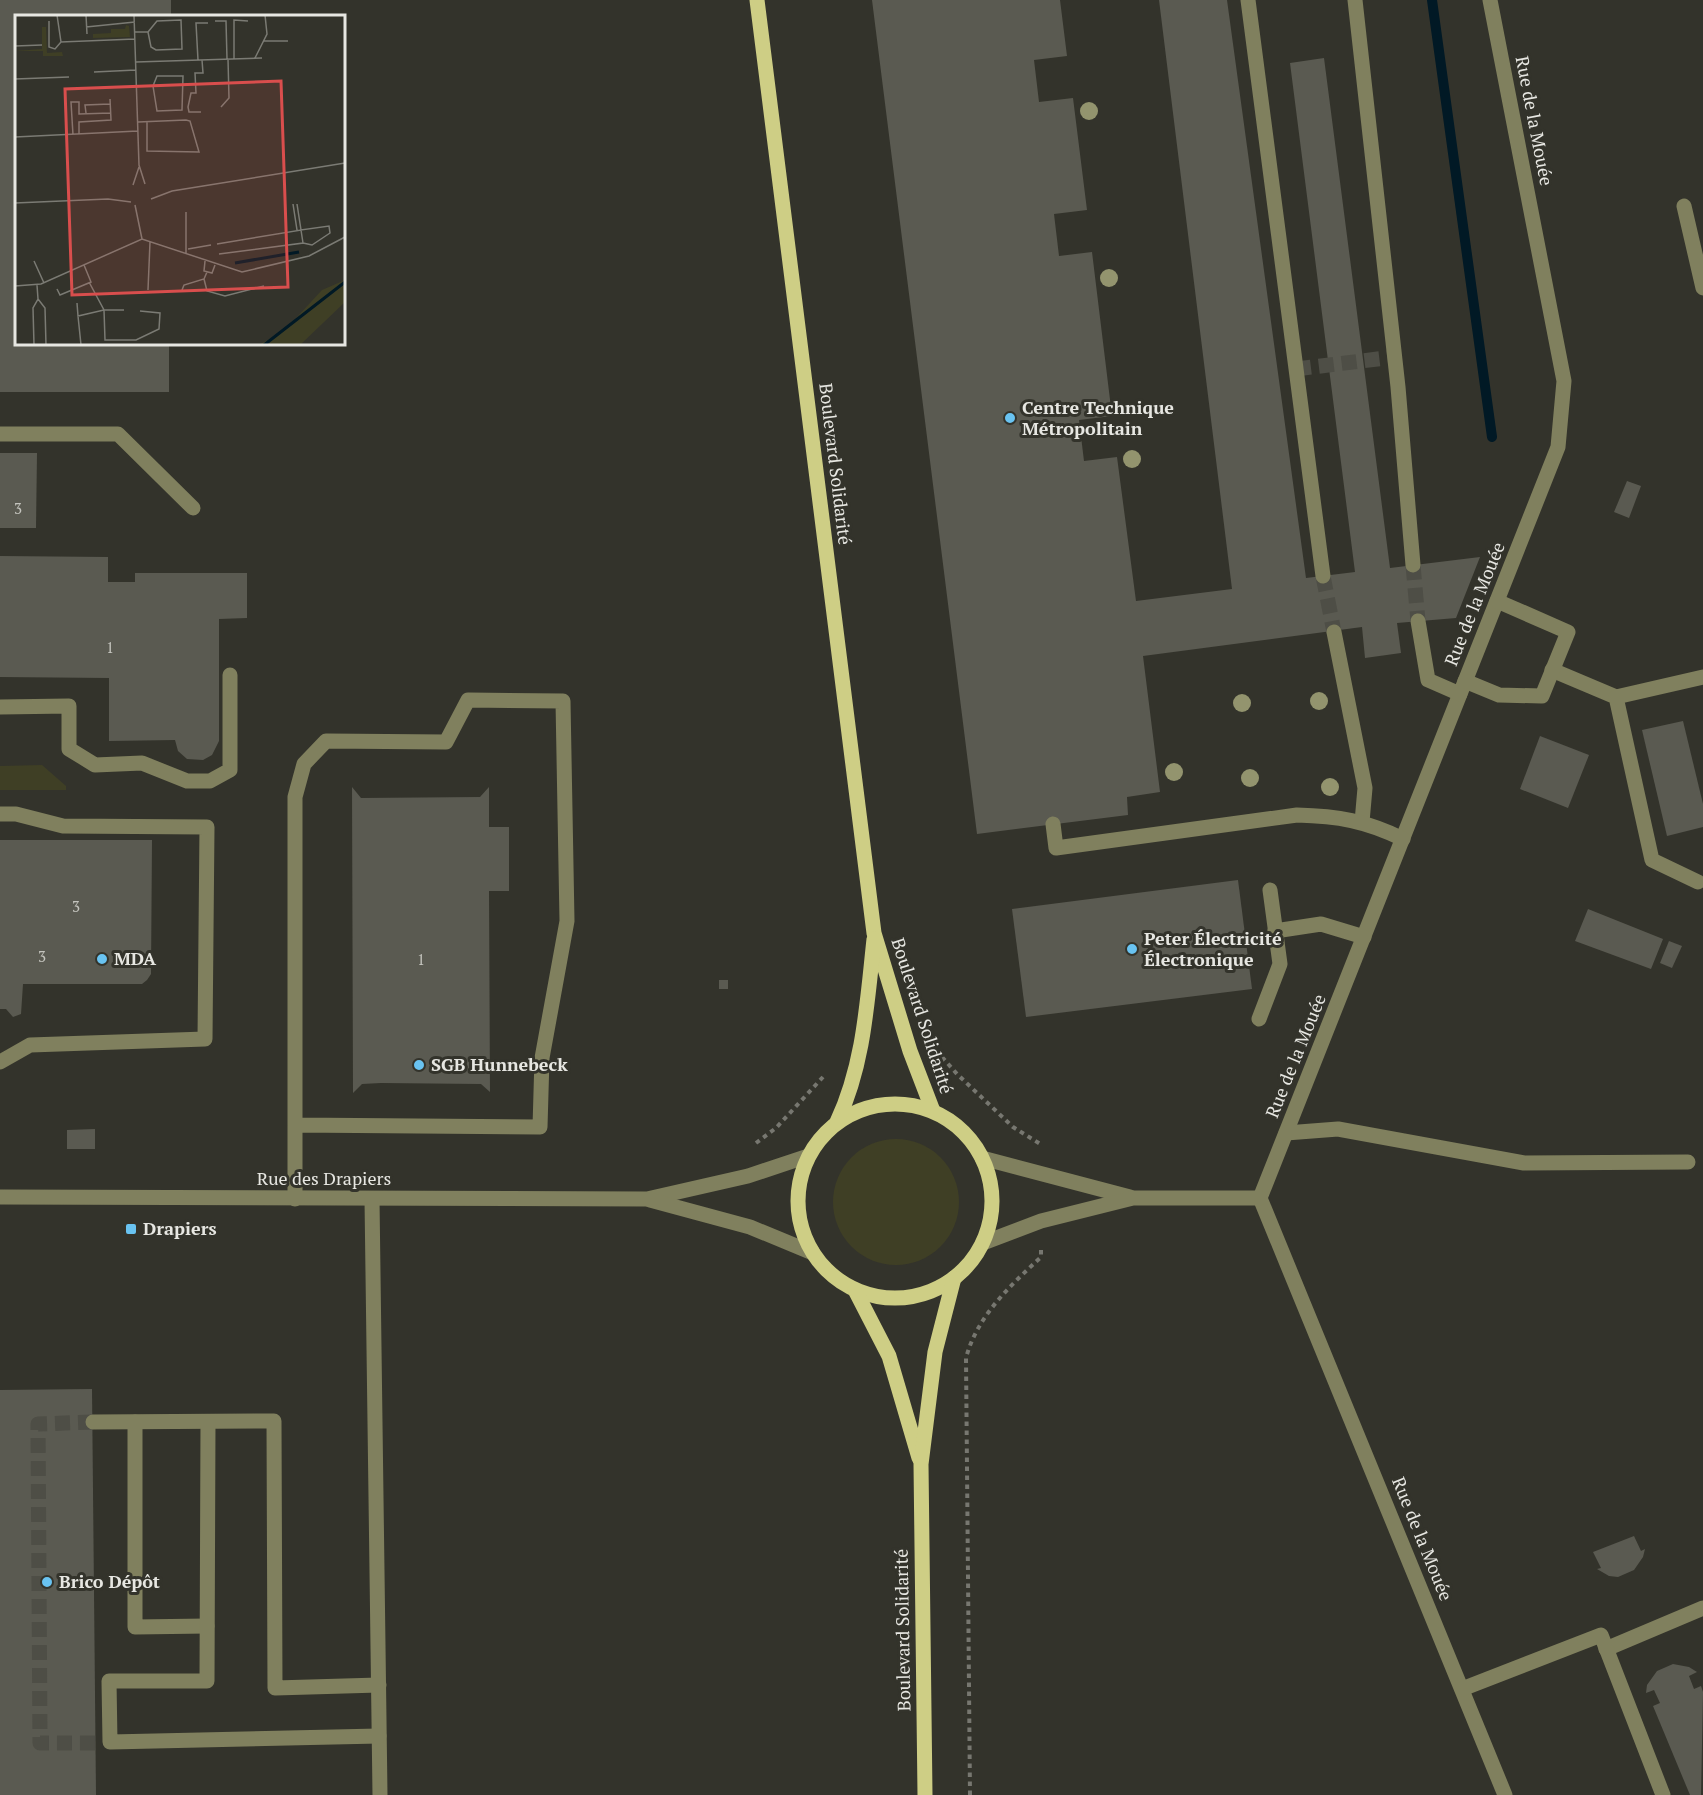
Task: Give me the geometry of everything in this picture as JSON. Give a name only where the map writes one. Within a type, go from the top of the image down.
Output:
[{"type":"main road","name":"Boulevard Solidarité","points":[[758,0],[874,933],[910,1051],[933,1111]]},
{"type":"main road","name":"Boulevard Solidarité","points":[[837,1122],[851,1091],[862,1049],[874,933]]},
{"type":"main road","points":[[900,1103],[933,1111],[952,1122],[969,1138],[982,1158],[991,1186],[991,1215],[983,1243],[970,1262],[954,1278],[931,1291],[906,1298],[880,1297],[855,1290],[831,1275],[813,1253],[800,1222],[798,1189],[808,1156],[820,1138],[837,1122],[867,1107],[900,1103]]},
{"type":"main road","name":"Boulevard Solidarité","points":[[925,1795],[921,1464],[934,1352],[954,1278]]},
{"type":"main road","name":"Boulevard Solidarité","points":[[855,1290],[889,1356],[921,1464]]},
{"type":"street","points":[[1248,0],[1323,576]]},
{"type":"street","points":[[1355,0],[1398,387],[1413,565]]},
{"type":"street","name":"Rue de la Mouée","points":[[1490,0],[1564,381],[1558,447],[1260,1198],[1505,1795]]},
{"type":"street","points":[[1684,206],[1703,288]]},
{"type":"street","points":[[0,434],[118,434],[193,508]]},
{"type":"street","points":[[1418,621],[1428,680],[1499,695],[1542,696],[1568,632],[1497,601]]},
{"type":"street","points":[[1334,632],[1365,788],[1362,822]]},
{"type":"street","points":[[1552,670],[1616,697],[1703,677]]},
{"type":"street","points":[[0,707],[69,706],[69,749],[95,765],[142,763],[187,781],[210,781],[230,770],[230,675]]},
{"type":"street","points":[[1616,697],[1652,860],[1698,882]]},
{"type":"street","points":[[295,1199],[295,797],[304,764],[326,741],[446,742],[468,700],[563,701],[567,921],[542,1058],[540,1127],[296,1125]]},
{"type":"street","points":[[0,814],[16,814],[63,826],[207,827],[207,838],[205,1039],[30,1045],[0,1062]]},
{"type":"street","points":[[1053,824],[1056,848],[1297,815],[1336,816],[1373,824],[1403,839]]},
{"type":"street","points":[[1259,1019],[1280,964],[1270,890]]},
{"type":"street","points":[[1275,931],[1321,924],[1364,937]]},
{"type":"street","points":[[1286,1133],[1338,1129],[1524,1162],[1688,1162]]},
{"type":"street","name":"Rue des Drapiers","points":[[0,1197],[647,1199],[748,1176],[808,1156]]},
{"type":"street","points":[[982,1158],[1133,1198]]},
{"type":"street","points":[[983,1243],[1041,1221],[1133,1198],[1260,1198]]},
{"type":"street","points":[[372,1199],[380,1795]]},
{"type":"street","name":"Rue des Drapiers","points":[[647,1199],[750,1227],[813,1253]]},
{"type":"street","points":[[93,1422],[274,1421],[275,1688],[379,1685]]},
{"type":"street","points":[[135,1422],[135,1627],[207,1626]]},
{"type":"street","points":[[208,1422],[207,1681],[109,1681],[103,1742],[379,1736]]},
{"type":"street","points":[[1606,1649],[1703,1608]]},
{"type":"street","points":[[1462,1689],[1601,1635],[1663,1795]]},
{"type":"path","points":[[942,1056],[957,1074],[981,1094],[1013,1127],[1049,1149]]},
{"type":"path","points":[[749,1148],[776,1128],[822,1078],[828,1068]]},
{"type":"path","points":[[970,1795],[966,1358],[972,1337],[1004,1291],[1041,1257],[1041,1221]]},
{"type":"shaded area","points":[[42,765],[66,786],[66,790],[0,790],[0,766]]},
{"type":"shaded area","points":[[896,1139],[920,1144],[940,1158],[954,1178],[959,1202],[954,1226],[940,1246],[920,1260],[896,1265],[872,1260],[852,1246],[838,1226],[833,1202],[838,1178],[852,1158],[872,1144]]},
{"type":"building","points":[[0,0],[171,0],[171,15],[15,15],[15,345],[169,345],[169,392],[0,392]]},
{"type":"building","name":"Centre Technique Métropolitain","points":[[872,0],[1060,0],[1067,56],[1034,60],[1039,102],[1073,98],[1087,210],[1054,214],[1059,256],[1092,252],[1112,416],[1079,420],[1084,461],[1117,457],[1136,601],[1232,589],[1159,0],[1227,0],[1306,578],[1355,572],[1290,63],[1324,58],[1390,568],[1480,557],[1456,618],[1397,623],[1401,653],[1365,658],[1362,627],[1143,656],[1160,792],[1127,797],[1128,815],[977,834]]},
{"type":"building","points":[[0,453],[37,453],[36,528],[0,528]]},
{"type":"building","points":[[1627,481],[1641,486],[1629,518],[1614,512]]},
{"type":"building","points":[[0,556],[108,557],[108,582],[135,582],[135,573],[247,573],[247,618],[219,619],[219,741],[212,755],[203,760],[187,759],[178,751],[175,740],[109,741],[109,678],[0,677]]},
{"type":"building","points":[[1683,721],[1703,804],[1703,827],[1667,836],[1642,730]]},
{"type":"building","points":[[1540,736],[1589,755],[1568,808],[1520,789]]},
{"type":"building","points":[[352,787],[361,798],[480,797],[489,787],[489,827],[509,827],[509,891],[489,891],[490,1092],[481,1084],[381,1083],[362,1084],[353,1093]]},
{"type":"building","points":[[0,840],[152,840],[151,974],[147,980],[142,984],[23,984],[21,1014],[13,1017],[6,1009],[0,1009]]},
{"type":"building","name":"Peter Électricité Électronique","points":[[1238,880],[1252,989],[1026,1017],[1012,909]]},
{"type":"building","points":[[1588,909],[1663,939],[1651,969],[1575,941]]},
{"type":"building","points":[[1669,941],[1682,946],[1672,968],[1660,963]]},
{"type":"building","points":[[719,980],[728,980],[728,989],[719,989]]},
{"type":"building","points":[[95,1129],[95,1149],[67,1149],[67,1130]]},
{"type":"building","name":"Brico Dépôt","points":[[92,1389],[96,1795],[0,1795],[0,1390]]},
{"type":"building","points":[[1634,1536],[1641,1551],[1645,1549],[1643,1557],[1634,1570],[1618,1577],[1609,1576],[1597,1569],[1601,1568],[1593,1552]]},
{"type":"building","points":[[1673,1664],[1689,1667],[1697,1672],[1689,1676],[1694,1689],[1701,1686],[1703,1692],[1701,1795],[1690,1795],[1653,1706],[1660,1703],[1654,1690],[1646,1693],[1647,1685],[1657,1671]]},
{"type":"waterway","points":[[1432,0],[1492,437]]},
{"type":"tunnel","points":[[1296,369],[1394,357]]},
{"type":"tunnel","points":[[1413,565],[1418,621]]},
{"type":"tunnel","points":[[1323,576],[1334,632]]},
{"type":"tunnel","points":[[93,1422],[38,1424],[40,1743],[96,1743]]},
{"type":"place","name":"Centre Technique Métropolitain","points":[[1010,418]]},
{"type":"place","name":"Peter Électricité Électronique","points":[[1132,949]]},
{"type":"place","name":"MDA","points":[[102,959]]},
{"type":"place","name":"SGB Hunnebeck","points":[[419,1065]]},
{"type":"place","name":"Drapiers","points":[[131,1229]]},
{"type":"place","name":"Brico Dépôt","points":[[47,1582]]}]
